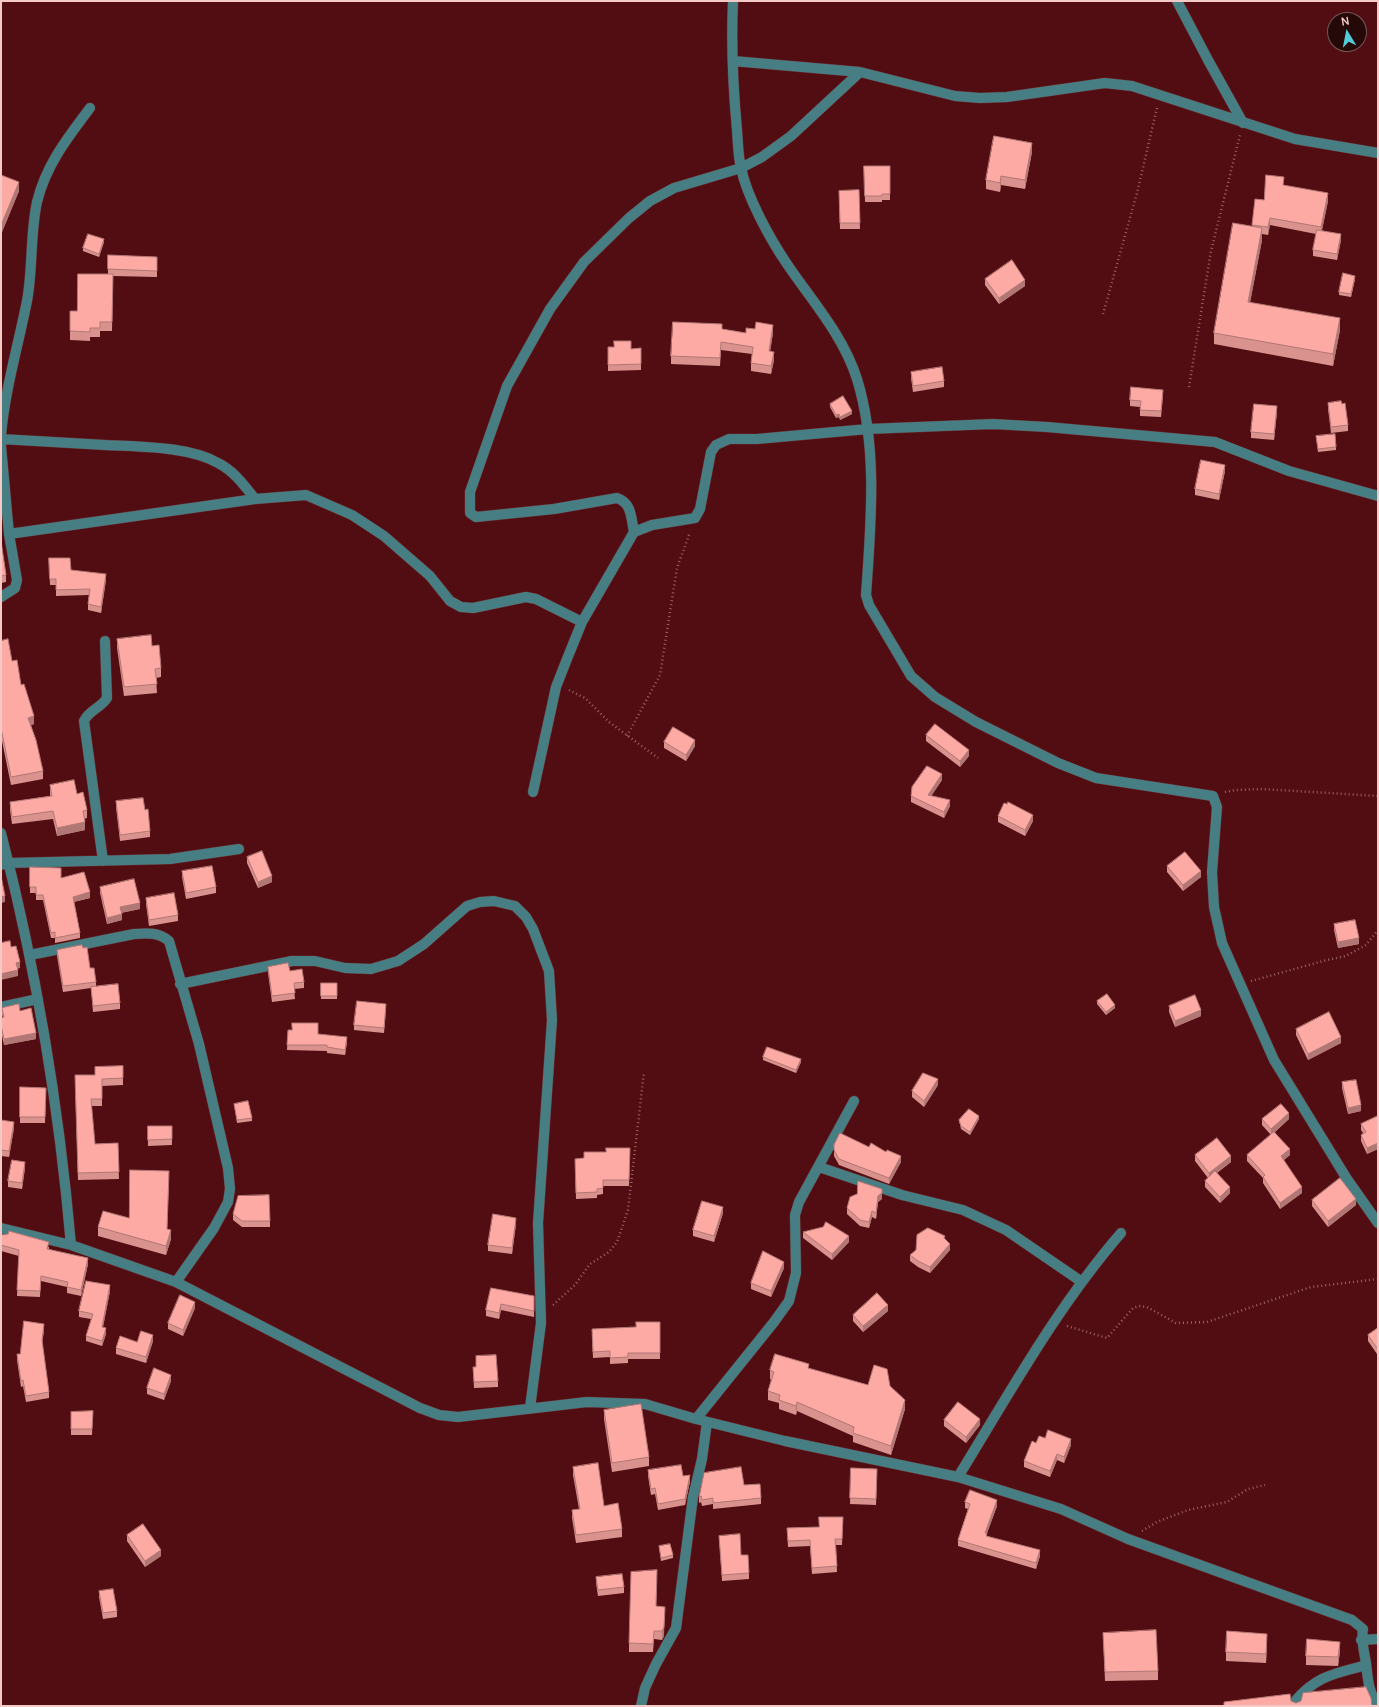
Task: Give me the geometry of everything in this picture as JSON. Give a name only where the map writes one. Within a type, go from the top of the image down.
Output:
[{"type":"street","points":[[733,1],[733,92],[741,168],[759,216],[786,263],[845,348],[857,379],[868,429],[870,528],[866,595],[874,614],[911,676],[936,697],[976,722],[1052,760],[1096,778],[1213,796],[1217,807],[1212,872],[1214,907],[1222,943],[1274,1060],[1347,1179],[1378,1223]]},
{"type":"street","points":[[1177,1],[1208,60],[1244,123]]},
{"type":"street","points":[[733,61],[860,72],[955,96],[980,98],[1007,97],[1105,83],[1132,86],[1295,139],[1378,153]]},
{"type":"street","points":[[634,532],[628,506],[625,500],[617,498],[554,509],[476,517],[470,513],[470,492],[507,386],[550,309],[584,262],[629,218],[650,201],[674,188],[741,168],[762,157],[791,136],[860,72]]},
{"type":"street","points":[[1,436],[4,408],[27,299],[37,202],[54,156],[90,108]]},
{"type":"street","points":[[533,792],[556,687],[582,622],[634,532],[652,525],[695,518],[700,509],[711,452],[721,441],[729,439],[757,439],[868,429],[993,424],[1215,442],[1289,471],[1378,496]]},
{"type":"street","points":[[1,439],[140,447],[192,453],[217,462],[228,468],[255,499]]},
{"type":"street","points":[[1,446],[9,534],[17,580],[15,588],[1,597]]},
{"type":"street","points":[[9,534],[255,499],[293,495],[306,496],[352,515],[384,536],[430,576],[450,601],[461,607],[474,608],[526,597],[536,599],[582,622]]},
{"type":"street","points":[[103,861],[84,721],[87,714],[103,705],[107,698],[105,641]]},
{"type":"street","points":[[1,833],[5,864],[30,955],[38,999],[59,1130],[71,1245]]},
{"type":"street","points":[[5,864],[170,859],[239,849]]},
{"type":"street","points":[[180,984],[292,961],[315,961],[345,968],[371,970],[398,961],[424,944],[467,906],[480,902],[494,901],[515,906],[526,917],[533,929],[549,971],[552,1020],[538,1223],[541,1317],[530,1408]]},
{"type":"street","points":[[30,955],[134,934],[149,933],[162,935],[169,941],[180,984],[199,1044],[228,1168],[230,1189],[228,1202],[214,1228],[176,1282]]},
{"type":"street","points":[[1,1007],[38,999]]},
{"type":"street","points":[[696,1419],[774,1322],[789,1301],[796,1273],[795,1215],[800,1202],[854,1101]]},
{"type":"street","points":[[819,1167],[902,1195],[963,1210],[1006,1230],[1082,1282]]},
{"type":"street","points":[[1,1228],[71,1245],[176,1282],[420,1408],[439,1415],[458,1417],[587,1402],[645,1404],[707,1422],[785,1441],[958,1477],[1061,1509],[1128,1539],[1352,1620],[1363,1629],[1361,1640],[1366,1665],[1367,1680],[1372,1697],[1378,1706]]},
{"type":"street","points":[[958,1477],[1055,1322],[1082,1282],[1121,1233]]},
{"type":"street","points":[[641,1706],[645,1688],[656,1664],[676,1628],[693,1497],[702,1459],[707,1422]]},
{"type":"street","points":[[1361,1640],[1378,1639]]},
{"type":"street","points":[[1296,1706],[1296,1700],[1308,1686],[1318,1680],[1366,1665]]},
{"type":"street","points":[[1367,1680],[1378,1691]]},
{"type":"path","points":[[1103,314],[1137,193],[1160,95]]},
{"type":"path","points":[[1189,388],[1211,250],[1244,123]]},
{"type":"path","points":[[627,736],[660,676],[677,568],[695,518]]},
{"type":"path","points":[[556,687],[580,694],[609,722],[658,758]]},
{"type":"path","points":[[1213,796],[1234,790],[1262,789],[1378,796]]},
{"type":"path","points":[[1241,984],[1346,956],[1366,945],[1378,930]]},
{"type":"path","points":[[541,1317],[575,1285],[590,1264],[609,1252],[618,1242],[628,1210],[644,1072]]},
{"type":"path","points":[[1055,1322],[1106,1338],[1133,1308],[1139,1306],[1147,1307],[1176,1323],[1207,1322],[1311,1287],[1378,1279]]},
{"type":"path","points":[[1128,1539],[1157,1522],[1188,1510],[1227,1502],[1248,1489],[1265,1485]]},
{"type":"building","points":[[994,136],[1032,143],[1025,180],[1001,176],[1000,183],[986,180]]},
{"type":"building","points":[[864,166],[890,166],[890,194],[882,194],[882,196],[865,196]]},
{"type":"building","points":[[1,175],[19,182],[2,223],[1,223]]},
{"type":"building","points":[[1266,175],[1284,177],[1283,185],[1328,193],[1321,227],[1270,218],[1268,227],[1252,225],[1255,199],[1264,200]]},
{"type":"building","points":[[859,190],[860,223],[840,223],[839,191]]},
{"type":"building","points":[[1233,223],[1262,228],[1248,302],[1340,318],[1333,354],[1214,333]]},
{"type":"building","points":[[1317,230],[1341,234],[1337,254],[1313,250]]},
{"type":"building","points":[[88,234],[104,239],[99,254],[83,248]]},
{"type":"building","points":[[108,255],[157,257],[157,271],[108,269]]},
{"type":"building","points":[[1012,260],[1025,280],[999,298],[985,279]]},
{"type":"building","points":[[1343,273],[1355,276],[1351,294],[1339,292]]},
{"type":"building","points":[[78,274],[113,274],[112,322],[100,322],[100,328],[90,328],[90,332],[70,331],[70,311],[77,311]]},
{"type":"building","points":[[673,322],[722,324],[722,329],[746,333],[746,328],[755,329],[756,322],[773,325],[769,351],[774,352],[771,366],[751,363],[753,347],[721,342],[720,358],[671,356]]},
{"type":"building","points":[[614,341],[631,341],[631,349],[641,348],[641,364],[608,365],[608,347],[614,347]]},
{"type":"building","points":[[942,367],[944,381],[913,386],[911,372]]},
{"type":"building","points":[[1131,387],[1163,390],[1161,411],[1140,410],[1141,401],[1130,400]]},
{"type":"building","points":[[843,396],[852,411],[840,417],[839,414],[836,415],[830,404]]},
{"type":"building","points":[[1341,401],[1342,404],[1345,403],[1348,425],[1331,427],[1328,403]]},
{"type":"building","points":[[1254,404],[1277,406],[1274,434],[1251,432]]},
{"type":"building","points":[[1335,434],[1336,447],[1318,449],[1316,436]]},
{"type":"building","points":[[1201,460],[1225,465],[1219,494],[1195,489]]},
{"type":"building","points":[[1,541],[6,575],[1,576]]},
{"type":"building","points":[[49,558],[70,558],[71,570],[106,574],[101,607],[88,604],[90,589],[56,590],[56,579],[50,579]]},
{"type":"building","points":[[151,635],[152,646],[159,645],[161,668],[155,669],[157,684],[124,687],[117,639]]},
{"type":"building","points":[[8,639],[12,661],[17,660],[21,685],[24,684],[34,716],[28,718],[36,740],[43,771],[11,777],[1,728],[1,641]]},
{"type":"building","points":[[935,724],[969,750],[960,761],[926,735]]},
{"type":"building","points":[[673,727],[695,740],[686,755],[664,742]]},
{"type":"building","points":[[927,766],[942,774],[928,795],[950,800],[944,812],[911,796],[912,787]]},
{"type":"building","points":[[74,780],[77,794],[83,792],[87,810],[83,811],[85,822],[57,828],[53,811],[12,817],[10,802],[52,796],[50,785]]},
{"type":"building","points":[[143,798],[145,810],[148,809],[150,831],[120,835],[116,801]]},
{"type":"building","points":[[1008,802],[1033,815],[1025,830],[998,816],[1004,803],[1007,804]]},
{"type":"building","points":[[262,851],[272,876],[258,882],[247,857]]},
{"type":"building","points":[[1185,852],[1201,871],[1183,885],[1167,866]]},
{"type":"building","points":[[212,866],[216,887],[186,893],[182,871]]},
{"type":"building","points":[[30,867],[61,868],[61,878],[84,872],[90,892],[73,897],[80,933],[55,938],[55,932],[51,933],[43,895],[36,895],[36,887],[30,887]]},
{"type":"building","points":[[1,876],[5,896],[1,897]]},
{"type":"building","points":[[134,879],[140,903],[120,907],[122,914],[107,918],[100,887]]},
{"type":"building","points":[[174,893],[178,915],[149,920],[146,898]]},
{"type":"building","points":[[1355,920],[1359,938],[1338,942],[1334,924]]},
{"type":"building","points":[[10,941],[11,947],[16,946],[20,962],[16,963],[18,970],[1,974],[1,943]]},
{"type":"building","points":[[82,945],[83,948],[87,947],[90,968],[94,968],[96,982],[63,986],[57,950]]},
{"type":"building","points":[[288,963],[290,971],[302,969],[304,982],[294,983],[295,993],[272,996],[268,967]]},
{"type":"building","points":[[321,983],[337,983],[337,996],[321,996]]},
{"type":"building","points":[[118,984],[120,1003],[93,1006],[91,987]]},
{"type":"building","points":[[1107,994],[1115,1005],[1106,1012],[1097,1001]]},
{"type":"building","points":[[1195,995],[1201,1010],[1175,1021],[1169,1006]]},
{"type":"building","points":[[357,1001],[386,1004],[384,1028],[354,1025]]},
{"type":"building","points":[[19,1004],[20,1011],[31,1008],[36,1033],[4,1039],[1,1025],[1,1018],[4,1017],[2,1008]]},
{"type":"building","points":[[1329,1012],[1341,1037],[1308,1054],[1296,1029]]},
{"type":"building","points":[[292,1023],[318,1023],[318,1034],[347,1037],[345,1050],[327,1047],[327,1045],[287,1045],[288,1030],[292,1030]]},
{"type":"building","points":[[767,1047],[801,1059],[796,1070],[763,1057]]},
{"type":"building","points":[[123,1066],[123,1078],[102,1079],[102,1099],[91,1099],[95,1144],[118,1143],[119,1172],[78,1173],[75,1075],[95,1075],[95,1067]]},
{"type":"building","points":[[923,1073],[938,1079],[924,1101],[912,1091]]},
{"type":"building","points":[[1356,1080],[1361,1105],[1348,1108],[1342,1082]]},
{"type":"building","points":[[20,1087],[46,1088],[45,1117],[20,1117]]},
{"type":"building","points":[[248,1101],[252,1118],[237,1120],[234,1104]]},
{"type":"building","points":[[1281,1104],[1289,1113],[1271,1129],[1262,1119]]},
{"type":"building","points":[[969,1109],[979,1116],[970,1132],[961,1126],[959,1120]]},
{"type":"building","points":[[1378,1116],[1378,1143],[1367,1148],[1361,1135],[1366,1132],[1361,1124]]},
{"type":"building","points":[[1,1120],[14,1122],[9,1151],[1,1150]]},
{"type":"building","points":[[148,1126],[172,1126],[172,1139],[148,1140]]},
{"type":"building","points":[[1274,1132],[1290,1149],[1281,1156],[1302,1187],[1280,1203],[1263,1177],[1265,1175],[1247,1155]]},
{"type":"building","points":[[840,1133],[869,1147],[871,1143],[886,1152],[887,1150],[901,1156],[889,1178],[839,1159],[834,1150],[834,1145]]},
{"type":"building","points":[[1217,1138],[1231,1156],[1209,1173],[1195,1155]]},
{"type":"building","points":[[606,1148],[630,1148],[629,1180],[603,1180],[603,1188],[597,1189],[597,1192],[576,1193],[575,1159],[584,1158],[584,1152],[606,1152]]},
{"type":"building","points":[[12,1160],[25,1162],[22,1183],[8,1181]]},
{"type":"building","points":[[130,1170],[169,1171],[167,1229],[171,1230],[166,1246],[98,1227],[103,1211],[129,1218]]},
{"type":"building","points":[[1215,1171],[1230,1187],[1220,1197],[1205,1181]]},
{"type":"building","points":[[1340,1178],[1356,1199],[1328,1221],[1312,1200]]},
{"type":"building","points":[[858,1181],[882,1189],[882,1193],[878,1196],[876,1213],[872,1211],[869,1222],[860,1220],[847,1208],[850,1197],[857,1194]]},
{"type":"building","points":[[269,1195],[270,1221],[242,1221],[233,1214],[238,1196]]},
{"type":"building","points":[[702,1201],[723,1207],[714,1236],[693,1230]]},
{"type":"building","points":[[493,1214],[516,1218],[512,1248],[488,1245]]},
{"type":"building","points":[[826,1222],[849,1236],[832,1254],[803,1232],[823,1227]]},
{"type":"building","points":[[928,1228],[945,1236],[944,1238],[950,1244],[930,1267],[910,1255],[916,1250],[917,1235]]},
{"type":"building","points":[[9,1231],[49,1242],[47,1249],[88,1258],[81,1290],[67,1287],[68,1282],[41,1276],[40,1291],[17,1290],[19,1250],[1,1245],[1,1235],[8,1234]]},
{"type":"building","points":[[763,1251],[784,1262],[771,1291],[751,1283]]},
{"type":"building","points":[[86,1281],[110,1285],[102,1327],[106,1328],[102,1341],[86,1336],[93,1314],[79,1311]]},
{"type":"building","points":[[491,1288],[534,1296],[534,1311],[501,1304],[499,1313],[486,1310]]},
{"type":"building","points":[[877,1293],[888,1305],[863,1326],[853,1315]]},
{"type":"building","points":[[180,1295],[195,1302],[183,1330],[168,1323]]},
{"type":"building","points":[[24,1321],[44,1324],[42,1340],[49,1392],[26,1396],[23,1380],[21,1381],[17,1354],[20,1354]]},
{"type":"building","points":[[636,1322],[660,1322],[660,1353],[628,1353],[628,1357],[610,1358],[610,1351],[593,1352],[592,1329],[636,1327]]},
{"type":"building","points":[[1378,1328],[1378,1348],[1377,1348],[1368,1335]]},
{"type":"building","points":[[141,1331],[153,1335],[146,1357],[116,1348],[120,1336],[137,1342]]},
{"type":"building","points":[[775,1354],[809,1364],[808,1368],[868,1385],[874,1365],[887,1369],[890,1386],[905,1400],[891,1446],[853,1433],[854,1427],[797,1402],[796,1406],[779,1400],[780,1395],[768,1391],[774,1372],[770,1370]]},
{"type":"building","points":[[496,1355],[498,1381],[474,1382],[473,1367],[476,1367],[476,1356]]},
{"type":"building","points":[[154,1368],[171,1375],[164,1394],[147,1388]]},
{"type":"building","points":[[958,1402],[980,1419],[966,1437],[944,1420]]},
{"type":"building","points":[[641,1404],[649,1457],[612,1463],[604,1410]]},
{"type":"building","points":[[93,1411],[92,1429],[71,1429],[71,1412]]},
{"type":"building","points":[[1048,1430],[1071,1439],[1064,1457],[1057,1454],[1050,1471],[1024,1461],[1032,1441],[1036,1443],[1039,1436],[1045,1438]]},
{"type":"building","points":[[598,1463],[604,1506],[618,1503],[622,1529],[576,1535],[572,1510],[580,1509],[573,1467]]},
{"type":"building","points":[[681,1465],[683,1476],[690,1475],[685,1499],[658,1504],[655,1488],[651,1489],[648,1470]]},
{"type":"building","points":[[741,1467],[744,1485],[760,1484],[761,1498],[713,1503],[713,1498],[702,1500],[701,1496],[699,1497],[704,1473]]},
{"type":"building","points":[[851,1468],[877,1469],[876,1499],[850,1498]]},
{"type":"building","points":[[970,1490],[997,1500],[985,1533],[987,1533],[986,1536],[1040,1550],[1036,1563],[958,1540],[970,1504],[965,1502]]},
{"type":"building","points":[[819,1517],[843,1517],[842,1539],[835,1539],[837,1566],[812,1568],[810,1540],[788,1541],[787,1528],[819,1527]]},
{"type":"building","points":[[143,1524],[161,1550],[145,1561],[127,1535]]},
{"type":"building","points":[[740,1534],[741,1555],[748,1555],[749,1573],[722,1575],[719,1536]]},
{"type":"building","points":[[670,1544],[673,1555],[661,1558],[659,1546]]},
{"type":"building","points":[[657,1570],[656,1606],[665,1607],[664,1627],[662,1631],[654,1631],[653,1644],[629,1643],[631,1572]]},
{"type":"building","points":[[622,1574],[624,1587],[598,1590],[596,1577]]},
{"type":"building","points":[[113,1589],[117,1611],[103,1613],[99,1591]]},
{"type":"building","points":[[1156,1630],[1158,1671],[1105,1672],[1103,1633]]},
{"type":"building","points":[[1227,1631],[1267,1634],[1266,1654],[1226,1652]]},
{"type":"building","points":[[1307,1639],[1340,1642],[1338,1657],[1306,1656]]},
{"type":"building","points":[[1366,1687],[1371,1698],[1372,1706],[1224,1706],[1224,1702],[1290,1694],[1291,1701],[1296,1703],[1301,1701],[1303,1693]]}]
